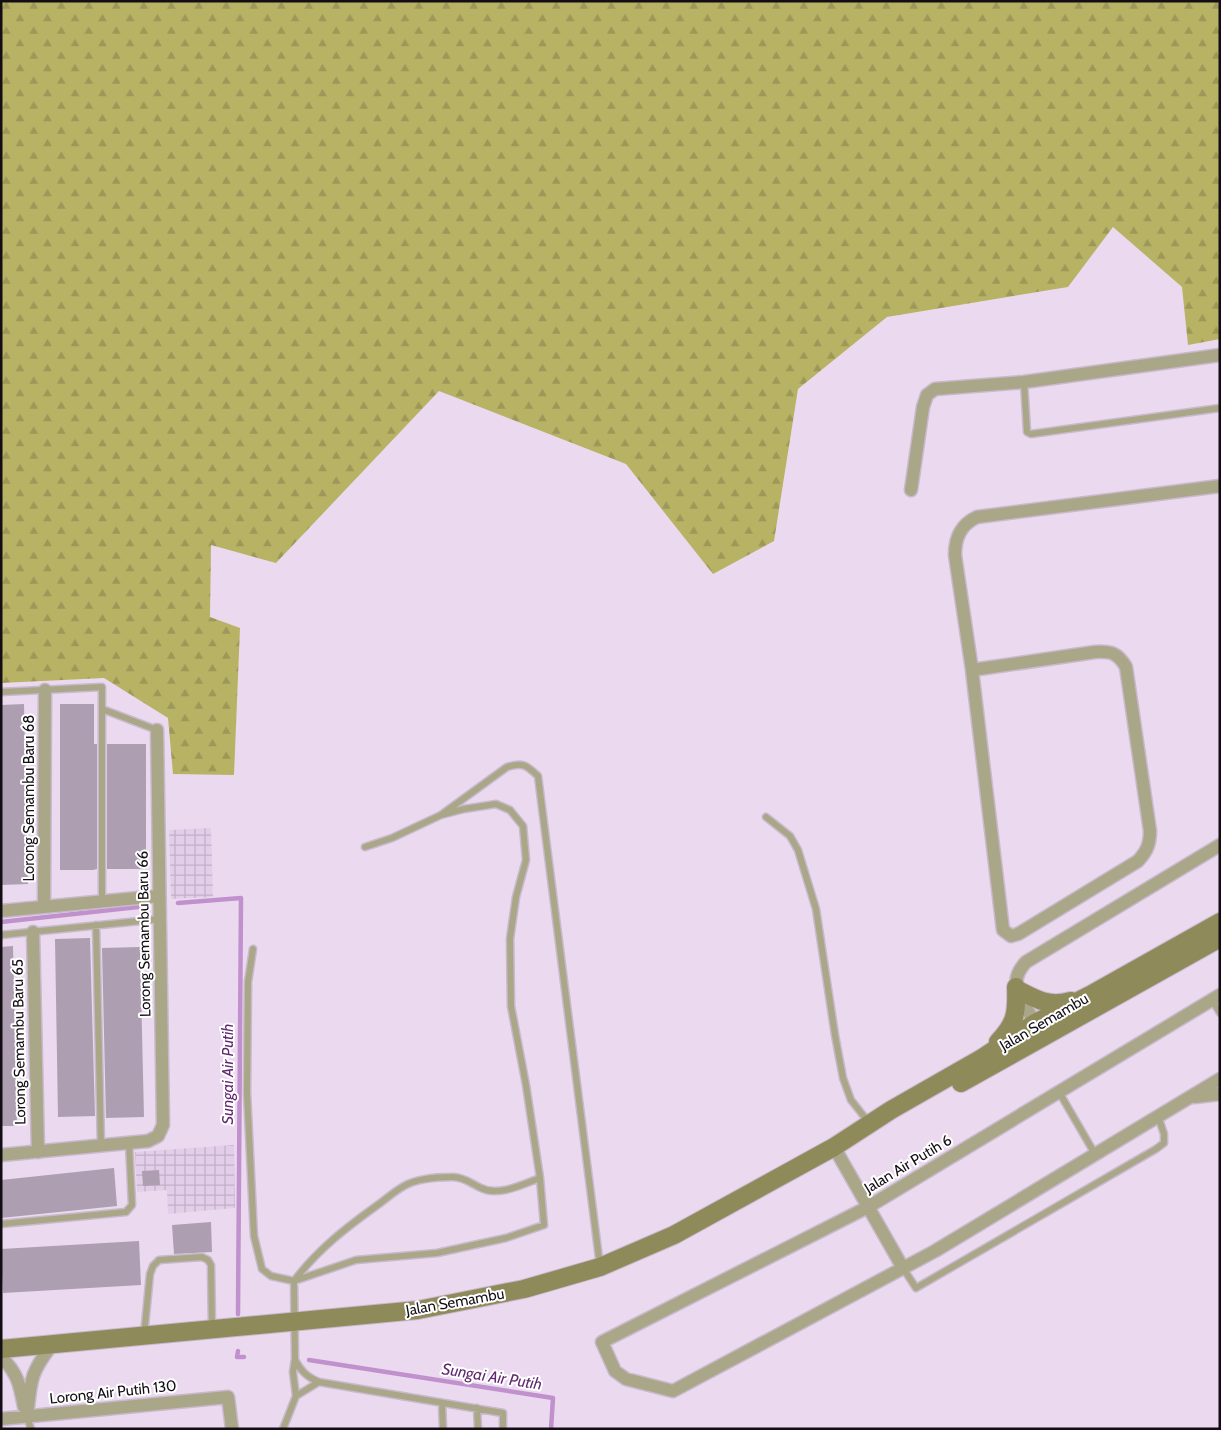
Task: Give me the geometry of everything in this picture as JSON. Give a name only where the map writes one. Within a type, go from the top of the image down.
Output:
[{"type":"main road","name":"Jalan Semambu","points":[[1,1350],[294,1323],[445,1306],[533,1287],[600,1267],[674,1235],[834,1148],[891,1110],[982,1058],[1035,1024],[1220,922]]},
{"type":"main road","name":"Jalan Semambu","points":[[870,1125],[897,1119],[1220,938]]},
{"type":"main road","points":[[982,1058],[1006,1034],[1014,1022],[1017,989],[1050,1004],[1060,1004],[1090,995]]},
{"type":"main road","points":[[1028,1046],[1035,1024],[1055,1031]]},
{"type":"street","points":[[911,490],[923,406],[927,395],[935,389],[1024,382],[1220,355]]},
{"type":"street","points":[[972,670],[1095,652],[1114,654],[1121,658],[1126,667],[1150,831],[1150,843],[1145,854],[1138,861],[1018,934],[1011,936],[1003,930],[972,670],[955,555],[955,544],[958,535],[969,520],[977,517],[1220,486]]},
{"type":"street","name":"Lorong Semambu Baru 68","points":[[44,907],[46,690]]},
{"type":"street","name":"Lorong Semambu Baru 66","points":[[129,1143],[148,1142],[158,1136],[163,1124],[157,730]]},
{"type":"street","points":[[1035,1024],[1017,989],[1015,978],[1018,970],[1026,962],[1220,845]]},
{"type":"street","points":[[1,911],[159,896]]},
{"type":"street","name":"Lorong Semambu Baru 65","points":[[33,932],[38,1152]]},
{"type":"street","name":"Jalan Air Putih 6","points":[[903,1268],[674,1391],[626,1379],[615,1371],[602,1342],[868,1207],[1216,997]]},
{"type":"street","points":[[834,1148],[903,1268],[935,1251],[1220,1079]]},
{"type":"street","points":[[1188,1098],[1220,1094]]},
{"type":"street","points":[[1,1155],[129,1143]]},
{"type":"street","points":[[29,1423],[31,1376],[52,1345]]},
{"type":"street","points":[[1,1357],[10,1366],[18,1380],[29,1423]]},
{"type":"street","name":"Lorong Air Putih 130","points":[[1,1419],[29,1423],[228,1398],[232,1429]]},
{"type":"lane","points":[[1024,382],[1027,432],[1031,434],[1220,408]]},
{"type":"lane","points":[[1,692],[102,687],[102,902]]},
{"type":"lane","points":[[102,709],[157,730]]},
{"type":"lane","points":[[365,847],[392,838],[440,815],[507,768],[518,764],[528,767],[538,776],[600,1267]]},
{"type":"lane","points":[[253,949],[248,982],[247,1093],[254,1236],[262,1269],[271,1276],[294,1281],[356,1260],[437,1253],[506,1238],[544,1225],[540,1178],[512,1006],[510,939],[516,897],[526,860],[523,826],[510,810],[496,804],[440,815]]},
{"type":"lane","points":[[766,817],[790,836],[798,850],[816,909],[843,1078],[851,1100],[870,1125]]},
{"type":"lane","points":[[1,935],[160,919]]},
{"type":"lane","points":[[96,926],[101,1146]]},
{"type":"lane","points":[[1216,997],[1220,1013]]},
{"type":"lane","points":[[1059,1092],[1095,1154]]},
{"type":"lane","points":[[903,1268],[916,1288],[1156,1149],[1164,1143],[1164,1134],[1158,1116]]},
{"type":"lane","points":[[1,1224],[126,1212],[132,1205],[129,1143]]},
{"type":"lane","points":[[284,1429],[296,1396],[293,1372],[295,1359],[294,1281],[320,1250],[368,1211],[405,1186],[432,1178],[456,1177],[472,1182],[482,1189],[496,1191],[519,1186],[540,1178]]},
{"type":"lane","points":[[144,1336],[150,1274],[153,1266],[159,1260],[202,1257],[208,1260],[211,1265],[212,1330]]},
{"type":"lane","points":[[295,1359],[299,1368],[307,1377],[319,1382],[502,1412],[504,1429]]},
{"type":"lane","points":[[296,1396],[319,1382]]},
{"type":"lane","points":[[442,1402],[443,1429]]},
{"type":"lane","points":[[477,1408],[478,1429]]},
{"type":"shaded area","points":[[211,828],[213,897],[171,899],[169,830]]},
{"type":"shaded area","points":[[234,1145],[235,1208],[168,1214],[167,1190],[137,1192],[135,1152]]},
{"type":"green space","points":[[1,1],[1220,1],[1220,339],[1188,345],[1182,287],[1113,227],[1068,287],[887,317],[798,389],[774,541],[713,574],[626,464],[439,391],[276,563],[211,545],[210,617],[240,628],[234,775],[173,774],[168,718],[104,678],[1,683]]},
{"type":"building","points":[[24,704],[28,884],[1,885],[1,705]]},
{"type":"building","points":[[60,704],[94,704],[94,744],[97,744],[97,869],[93,870],[60,870]]},
{"type":"building","points":[[107,744],[146,744],[146,869],[107,869]]},
{"type":"building","points":[[90,938],[95,1116],[58,1117],[55,939]]},
{"type":"building","points":[[13,946],[17,1126],[1,1126],[1,947]]},
{"type":"building","points":[[140,947],[144,1117],[106,1118],[102,948]]},
{"type":"building","points":[[114,1168],[117,1206],[1,1218],[1,1180]]},
{"type":"building","points":[[159,1170],[160,1185],[143,1186],[142,1171]]},
{"type":"building","points":[[211,1222],[212,1252],[174,1254],[172,1225]]},
{"type":"building","points":[[139,1241],[141,1285],[3,1293],[1,1249]]},
{"type":"waterway","name":"Sungai Air Putih","points":[[178,903],[241,898],[238,1314]]},
{"type":"waterway","name":"Sungai Air Putih","points":[[1,922],[147,906]]},
{"type":"waterway","name":"Sungai Air Putih","points":[[238,1351],[237,1357],[244,1357]]},
{"type":"waterway","name":"Sungai Air Putih","points":[[309,1360],[553,1398],[551,1429]]}]
